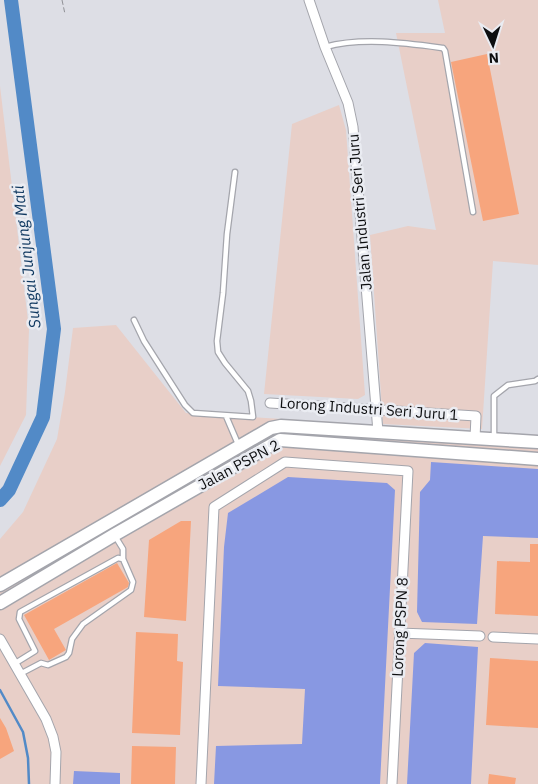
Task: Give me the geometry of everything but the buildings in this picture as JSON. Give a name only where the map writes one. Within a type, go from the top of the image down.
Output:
[{"type":"street","name":"Jalan Industri Seri Juru","points":[[309,0],[325,47],[348,103],[353,127],[378,432]]},
{"type":"street","name":"Lorong Industri Seri Juru 1","points":[[270,403],[476,416],[474,438]]},
{"type":"street","name":"Jalan PSPN 2","points":[[0,585],[271,428],[281,426],[538,442]]},
{"type":"street","name":"Jalan PSPN 2","points":[[0,603],[114,534],[280,440],[538,459]]},
{"type":"street","name":"Lorong PSPN 8","points":[[201,784],[214,507],[285,462],[408,471],[392,784]]},
{"type":"street","points":[[399,633],[480,636]]},
{"type":"street","points":[[493,637],[538,639]]},
{"type":"street","points":[[0,639],[46,719],[53,737],[56,752],[55,784]]},
{"type":"lane","points":[[325,47],[340,43],[398,43],[443,48],[473,212]]},
{"type":"lane","points":[[134,320],[144,341],[185,405],[193,413],[253,418],[252,401],[248,391],[225,363],[218,352],[216,341],[223,293],[227,234],[235,172]]},
{"type":"lane","points":[[494,439],[494,396],[508,385],[535,381],[538,378]]},
{"type":"lane","points":[[226,416],[239,447]]},
{"type":"lane","points":[[20,674],[40,663],[48,665],[66,657],[76,632],[82,624],[131,590],[133,582],[123,559],[123,549],[114,534]]},
{"type":"lane","points":[[40,663],[19,619],[20,612],[118,558],[123,559]]},
{"type":"lane","points":[[14,664],[35,651]]},
{"type":"path","points":[[62,0],[65,14]]},
{"type":"shaded area","points":[[438,0],[538,0],[538,265],[493,261],[482,429],[383,424],[370,235],[408,226],[436,230],[396,33],[445,33]]},
{"type":"shaded area","points":[[0,86],[29,329],[26,415],[0,466]]},
{"type":"shaded area","points":[[339,105],[346,130],[365,395],[358,399],[264,394],[292,124]]},
{"type":"shaded area","points":[[116,325],[186,413],[538,435],[538,784],[0,784],[0,539],[23,512],[57,439],[73,328]]},
{"type":"shaded area","points":[[431,462],[538,469],[538,538],[483,536],[477,624],[422,622],[417,612],[420,492],[430,480]]},
{"type":"shaded area","points":[[288,477],[387,483],[395,490],[380,784],[214,784],[216,746],[302,744],[305,689],[218,686],[224,547],[228,513]]},
{"type":"shaded area","points":[[425,643],[478,647],[471,784],[407,784],[414,653]]},
{"type":"shaded area","points":[[74,771],[120,773],[120,784],[73,784]]},
{"type":"waterway","name":"Sungai Junjung Mati","points":[[0,500],[9,490],[43,417],[54,329],[11,0]]},
{"type":"waterway","points":[[0,690],[23,732],[28,758],[29,784]]}]
